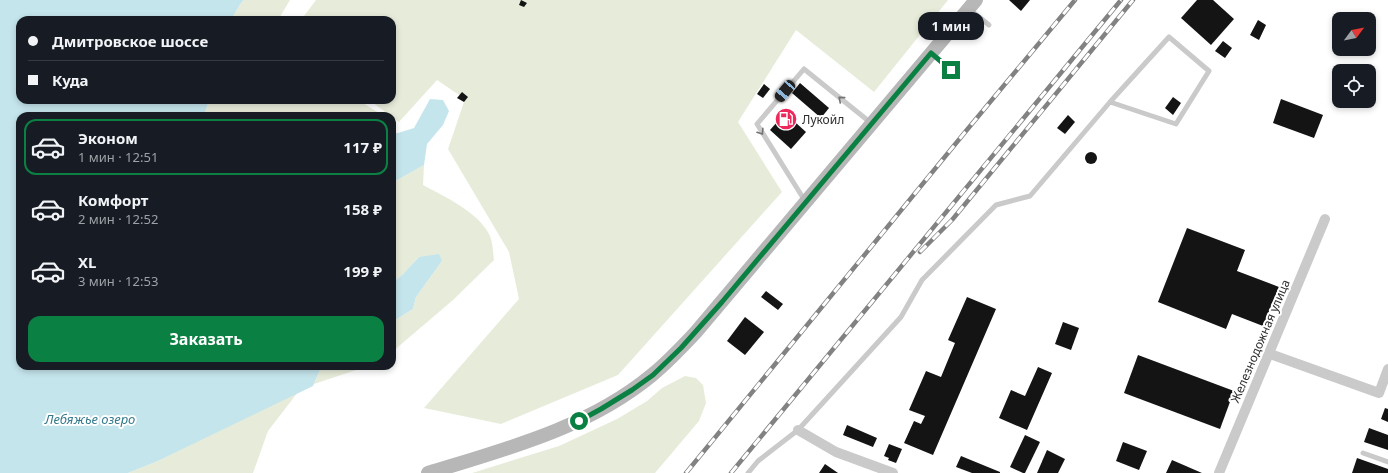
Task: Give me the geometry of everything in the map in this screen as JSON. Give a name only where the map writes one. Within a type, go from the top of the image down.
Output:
[{"type":"main road","points":[[428,473],[514,446],[590,416],[653,375],[696,332],[972,4]]},
{"type":"street","name":"Железнодожная улица","points":[[1219,473],[1325,220]]},
{"type":"street","points":[[1270,354],[1379,393],[1388,370]]},
{"type":"street","points":[[798,430],[836,452],[893,473]]},
{"type":"lane","points":[[972,4],[989,25]]},
{"type":"lane","points":[[748,473],[758,461],[798,430],[901,317],[922,280],[996,205],[1030,196],[1110,102],[1169,37],[1209,71],[1176,124],[1110,102]]},
{"type":"lane","points":[[931,53],[951,70]]},
{"type":"lane","points":[[806,202],[757,124],[804,69],[872,124]]},
{"type":"lane","points":[[1364,453],[1388,462]]},
{"type":"green space","points":[[244,0],[290,0],[280,16],[233,16]]},
{"type":"green space","points":[[316,0],[948,0],[874,92],[796,30],[738,122],[782,192],[618,375],[501,424],[424,408],[519,299],[509,252],[448,149],[465,99],[437,80],[399,122],[396,120],[396,112],[385,112],[374,104],[396,104],[396,16],[304,16]]},
{"type":"green space","points":[[208,104],[364,104],[378,112],[205,112]]},
{"type":"green space","points":[[424,165],[423,185],[470,212],[485,227],[490,236],[494,260],[453,300],[396,349],[396,320],[413,309],[416,297],[442,261],[419,257],[396,280],[396,181]]},
{"type":"green space","points":[[320,370],[356,370],[314,384]]},
{"type":"green space","points":[[685,376],[696,378],[703,385],[706,403],[699,421],[655,473],[472,473],[559,446],[617,419],[647,401],[662,388]]},
{"type":"green space","points":[[298,392],[268,431],[253,473],[128,473],[158,461]]},
{"type":"water","name":"Лебяжье озеро","points":[[0,0],[244,0],[233,16],[16,16],[16,104],[208,104],[205,112],[16,112],[16,370],[320,370],[313,386],[158,461],[128,473],[0,473]]},
{"type":"water","points":[[430,99],[443,100],[449,111],[443,125],[427,144],[424,165],[396,181],[396,133],[414,128]]},
{"type":"water","points":[[439,254],[442,261],[416,297],[413,309],[396,320],[396,280],[419,257]]},
{"type":"building","points":[[521,0],[527,3],[524,7],[519,5]]},
{"type":"building","points":[[1009,0],[1030,0],[1021,11]]},
{"type":"building","points":[[1197,0],[1213,0],[1234,19],[1211,45],[1181,18]]},
{"type":"building","points":[[1258,20],[1266,25],[1259,40],[1250,35]]},
{"type":"building","points":[[1223,41],[1232,48],[1225,58],[1215,51]]},
{"type":"building","points":[[800,83],[829,108],[821,118],[792,93]]},
{"type":"building","points":[[764,84],[770,89],[763,98],[757,94]]},
{"type":"building","points":[[462,92],[468,97],[464,102],[457,98]]},
{"type":"building","points":[[1173,97],[1181,103],[1173,115],[1165,108]]},
{"type":"building","points":[[1281,99],[1323,115],[1314,138],[1273,123]]},
{"type":"building","points":[[785,113],[806,132],[791,149],[770,130]]},
{"type":"building","points":[[1068,115],[1075,122],[1065,134],[1057,128]]},
{"type":"building","points":[[1089,152],[1093,152],[1097,158],[1093,164],[1089,164],[1085,160],[1085,156]]},
{"type":"building","points":[[1187,228],[1245,250],[1237,271],[1279,287],[1263,326],[1232,314],[1226,329],[1158,302]]},
{"type":"building","points":[[766,291],[783,304],[778,310],[761,297]]},
{"type":"building","points":[[967,297],[996,309],[933,455],[904,443],[914,421],[921,424],[925,416],[909,410],[926,371],[941,377],[955,343],[948,340]]},
{"type":"building","points":[[745,317],[764,332],[745,355],[727,341]]},
{"type":"building","points":[[1063,322],[1079,328],[1071,350],[1055,344]]},
{"type":"building","points":[[1138,355],[1234,391],[1220,429],[1124,393]]},
{"type":"building","points":[[1038,367],[1052,373],[1027,430],[999,418],[1011,390],[1025,396]]},
{"type":"building","points":[[1385,408],[1388,409],[1388,422],[1381,419]]},
{"type":"building","points":[[847,425],[877,438],[873,447],[843,435]]},
{"type":"building","points":[[1369,428],[1388,435],[1388,450],[1364,442]]},
{"type":"building","points":[[1025,435],[1040,442],[1025,473],[1023,473],[1010,467]]},
{"type":"building","points":[[1123,442],[1147,451],[1139,470],[1116,461]]},
{"type":"building","points":[[889,444],[902,449],[896,463],[888,460],[889,458],[884,456]]},
{"type":"building","points":[[1047,450],[1065,459],[1058,473],[1037,473]]},
{"type":"building","points":[[961,456],[1000,473],[972,473],[956,467]]},
{"type":"building","points":[[1357,458],[1388,469],[1388,473],[1352,473]]},
{"type":"building","points":[[1172,460],[1202,473],[1166,473]]},
{"type":"building","points":[[825,464],[838,473],[819,473]]},
{"type":"railway","points":[[686,473],[1075,0]]},
{"type":"railway","points":[[731,473],[1121,0]]},
{"type":"railway","points":[[920,252],[952,220],[1133,0]]},
{"type":"place","name":"Лукойл","points":[[786,119]]},
{"type":"route","points":[[579,421],[590,416],[632,390],[653,375],[681,348],[722,302],[931,53],[951,70]]}]
